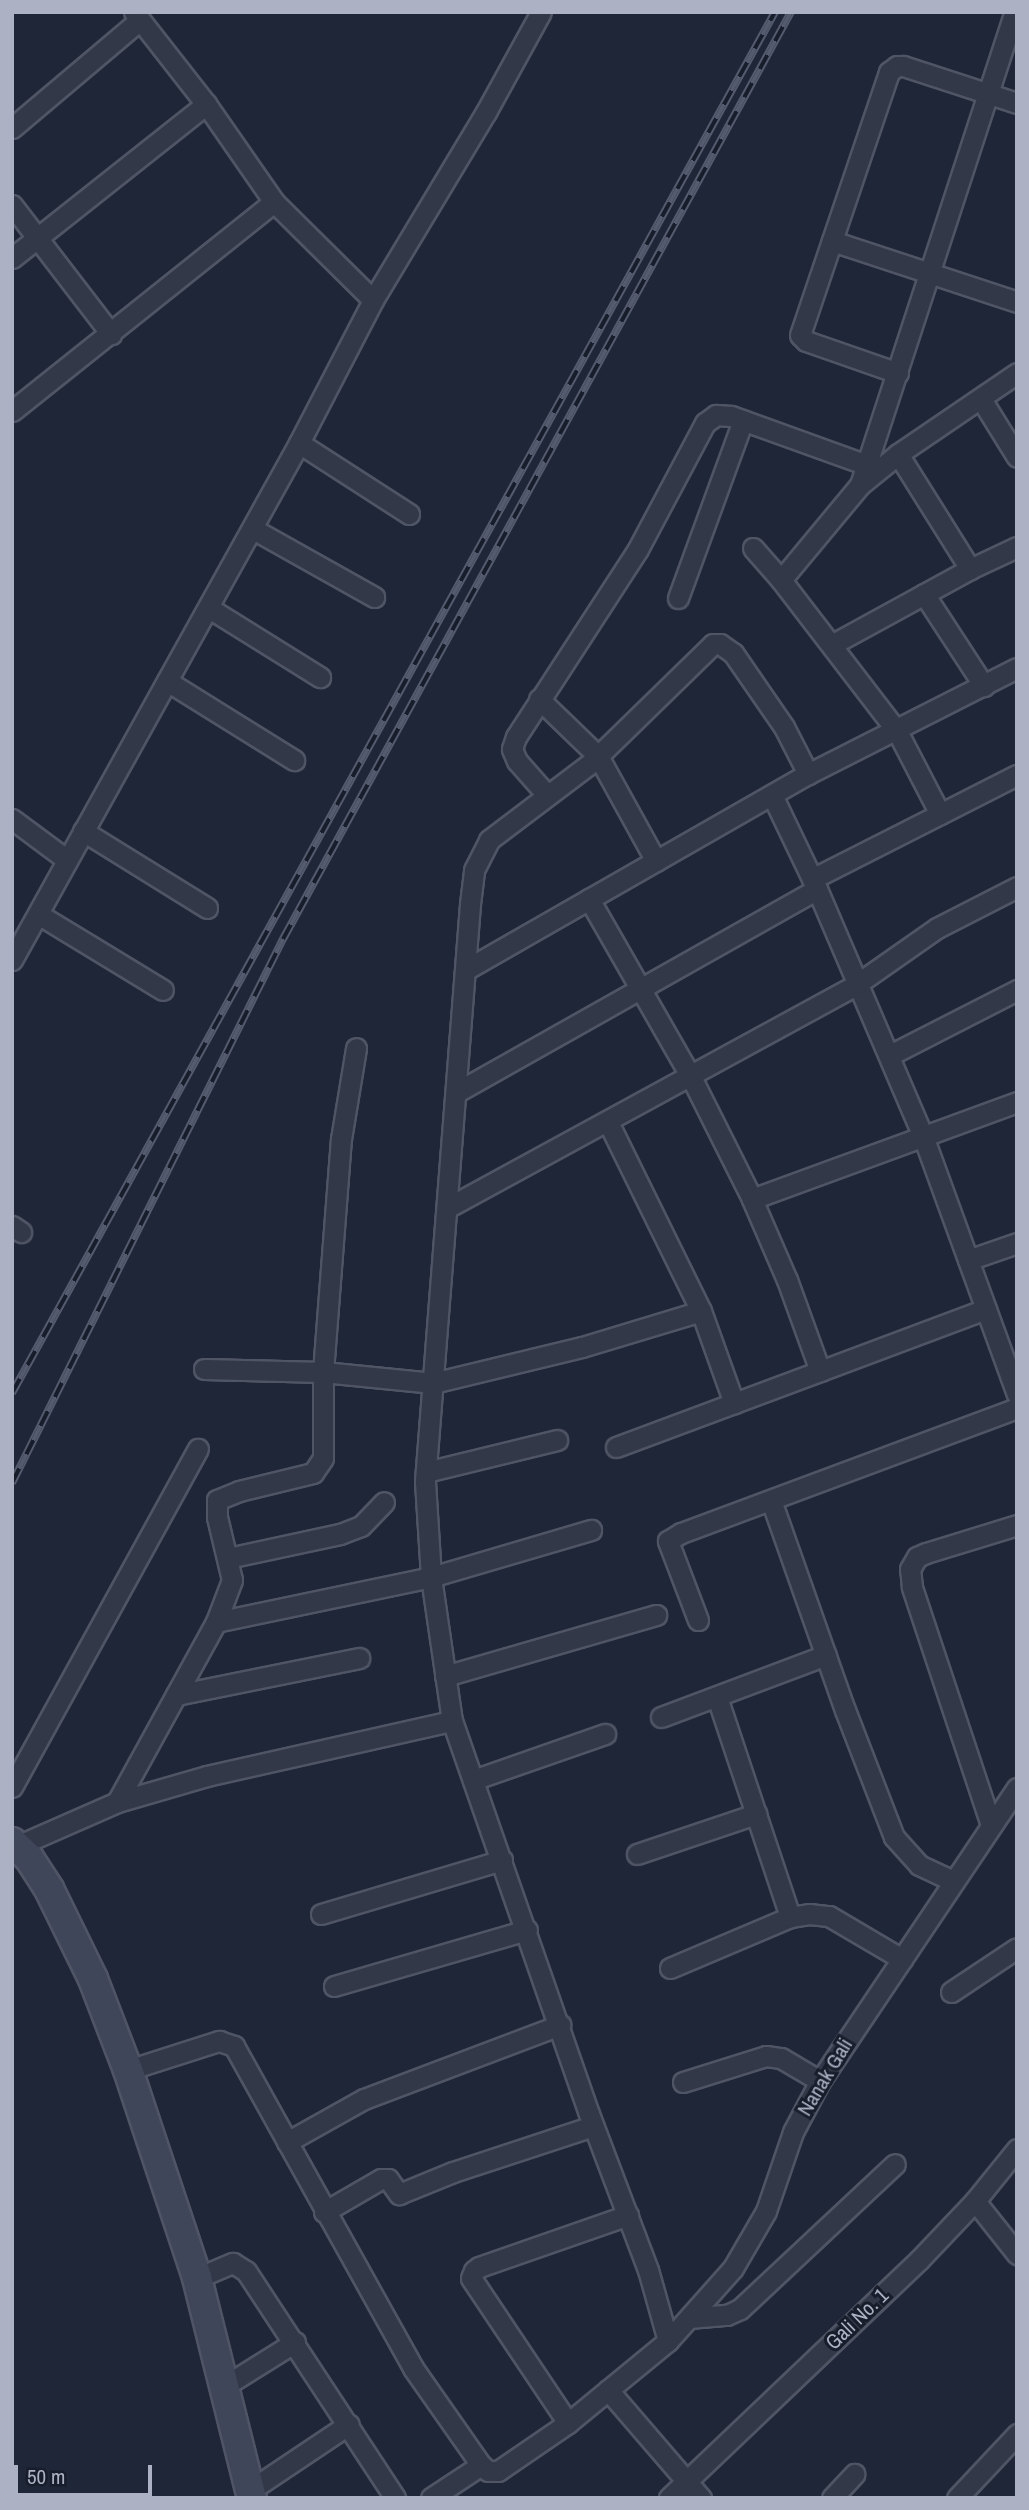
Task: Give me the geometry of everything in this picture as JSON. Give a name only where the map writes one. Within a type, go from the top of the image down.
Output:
[{"type":"street","points":[[12,960],[19,930],[38,914],[253,529],[373,300],[486,112],[541,12]]},
{"type":"street","points":[[860,485],[1015,12]]},
{"type":"street","points":[[12,128],[137,16],[206,104],[274,202],[373,300]]},
{"type":"street","points":[[898,373],[806,341],[800,335],[892,68],[903,66],[1017,103]]},
{"type":"street","points":[[12,258],[206,104]]},
{"type":"street","points":[[12,411],[274,202]]},
{"type":"street","points":[[12,205],[111,334]]},
{"type":"street","points":[[832,242],[1017,302]]},
{"type":"street","points":[[781,580],[860,485],[898,454],[1017,373]]},
{"type":"street","points":[[981,399],[1017,457]]},
{"type":"street","points":[[547,795],[517,761],[512,749],[516,737],[638,549],[705,423],[716,415],[743,420],[867,465]]},
{"type":"street","points":[[678,598],[743,420]]},
{"type":"street","points":[[299,443],[409,514]]},
{"type":"street","points":[[898,454],[970,569]]},
{"type":"street","points":[[253,529],[374,597]]},
{"type":"street","points":[[833,644],[970,569],[1017,547]]},
{"type":"street","points":[[753,548],[833,644],[897,731],[940,814]]},
{"type":"street","points":[[924,594],[984,686]]},
{"type":"street","points":[[209,608],[320,677]]},
{"type":"street","points":[[668,2341],[628,2215],[593,2126],[527,1930],[452,1721],[431,1577],[426,1472],[467,968],[471,885],[479,855],[489,840],[598,756],[708,646],[720,644],[733,653],[763,696],[808,774]]},
{"type":"street","points":[[467,968],[808,774],[1017,668]]},
{"type":"street","points":[[167,681],[294,760]]},
{"type":"street","points":[[539,699],[598,756],[656,861]]},
{"type":"street","points":[[457,1092],[642,988],[814,884],[1017,775]]},
{"type":"street","points":[[772,795],[890,1055],[923,1136],[986,1309],[1012,1368],[1017,1394]]},
{"type":"street","points":[[12,819],[67,860]]},
{"type":"street","points":[[83,831],[207,908]]},
{"type":"street","points":[[447,1208],[857,984],[937,928],[1017,887]]},
{"type":"street","points":[[589,899],[691,1077],[752,1199],[787,1280],[820,1371]]},
{"type":"street","points":[[38,914],[163,990]]},
{"type":"street","points":[[890,1055],[1017,990]]},
{"type":"street","points":[[117,1802],[216,1622],[232,1580],[217,1517],[216,1500],[239,1490],[313,1474],[320,1466],[323,1372],[341,1139],[356,1048]]},
{"type":"street","points":[[752,1199],[1017,1102]]},
{"type":"street","points":[[608,1122],[701,1311],[734,1403]]},
{"type":"street","points":[[968,1260],[1017,1243]]},
{"type":"street","points":[[616,1447],[986,1309]]},
{"type":"street","points":[[204,1369],[323,1372],[433,1383],[582,1347],[701,1311]]},
{"type":"street","points":[[698,1620],[668,1541],[681,1533],[1017,1408]]},
{"type":"street","points":[[426,1472],[557,1440]]},
{"type":"street","points":[[12,1787],[198,1450]]},
{"type":"street","points":[[771,1500],[894,1837],[919,1865],[954,1881]]},
{"type":"street","points":[[228,1558],[341,1534],[361,1526],[384,1502]]},
{"type":"street","points":[[992,1825],[912,1587],[910,1569],[917,1557],[926,1553],[1017,1525]]},
{"type":"street","points":[[216,1622],[431,1577],[591,1530]]},
{"type":"street","points":[[445,1676],[656,1615]]},
{"type":"street","points":[[661,1717],[826,1655]]},
{"type":"street","points":[[176,1695],[359,1658]]},
{"type":"street","points":[[717,1697],[790,1917]]},
{"type":"street","points":[[349,2424],[251,2494],[197,2278],[128,2070],[93,1979],[49,1889],[15,1844],[117,1802],[206,1776],[452,1721]]},
{"type":"street","points":[[473,1780],[605,1734]]},
{"type":"street","name":"Nanak Gali","points":[[481,2465],[488,2471],[498,2472],[568,2423],[668,2341],[733,2268],[755,2234],[793,2132],[820,2081],[1017,1788]]},
{"type":"street","points":[[637,1854],[755,1814]]},
{"type":"street","points":[[321,1914],[502,1860]]},
{"type":"street","points":[[670,1968],[790,1917],[809,1914],[829,1916],[902,1959]]},
{"type":"street","points":[[334,1986],[527,1930]]},
{"type":"street","points":[[951,1992],[1017,1948]]},
{"type":"street","points":[[287,2142],[363,2099],[560,2025]]},
{"type":"street","points":[[128,2070],[219,2040],[228,2042],[239,2054],[324,2212],[413,2368],[481,2465],[431,2498]]},
{"type":"street","points":[[683,2082],[766,2056],[781,2058],[820,2081]]},
{"type":"street","points":[[324,2212],[381,2179],[388,2179],[399,2194],[453,2172],[593,2126]]},
{"type":"street","name":"Gali No. 1","points":[[669,2498],[902,2277],[975,2201],[1017,2149]]},
{"type":"street","points":[[690,2318],[727,2315],[740,2309],[895,2164]]},
{"type":"street","points":[[975,2201],[1017,2254]]},
{"type":"street","points":[[568,2423],[471,2278],[474,2271],[480,2267],[628,2215]]},
{"type":"street","points":[[197,2278],[223,2265],[240,2264],[259,2287],[395,2498]]},
{"type":"street","points":[[223,2386],[295,2342]]},
{"type":"street","points":[[608,2390],[701,2498]]},
{"type":"street","points":[[963,2496],[1017,2434]]},
{"type":"street","points":[[832,2498],[854,2474]]},
{"type":"railway","points":[[12,1393],[775,12]]},
{"type":"railway","points":[[12,1483],[283,939],[791,12]]}]
